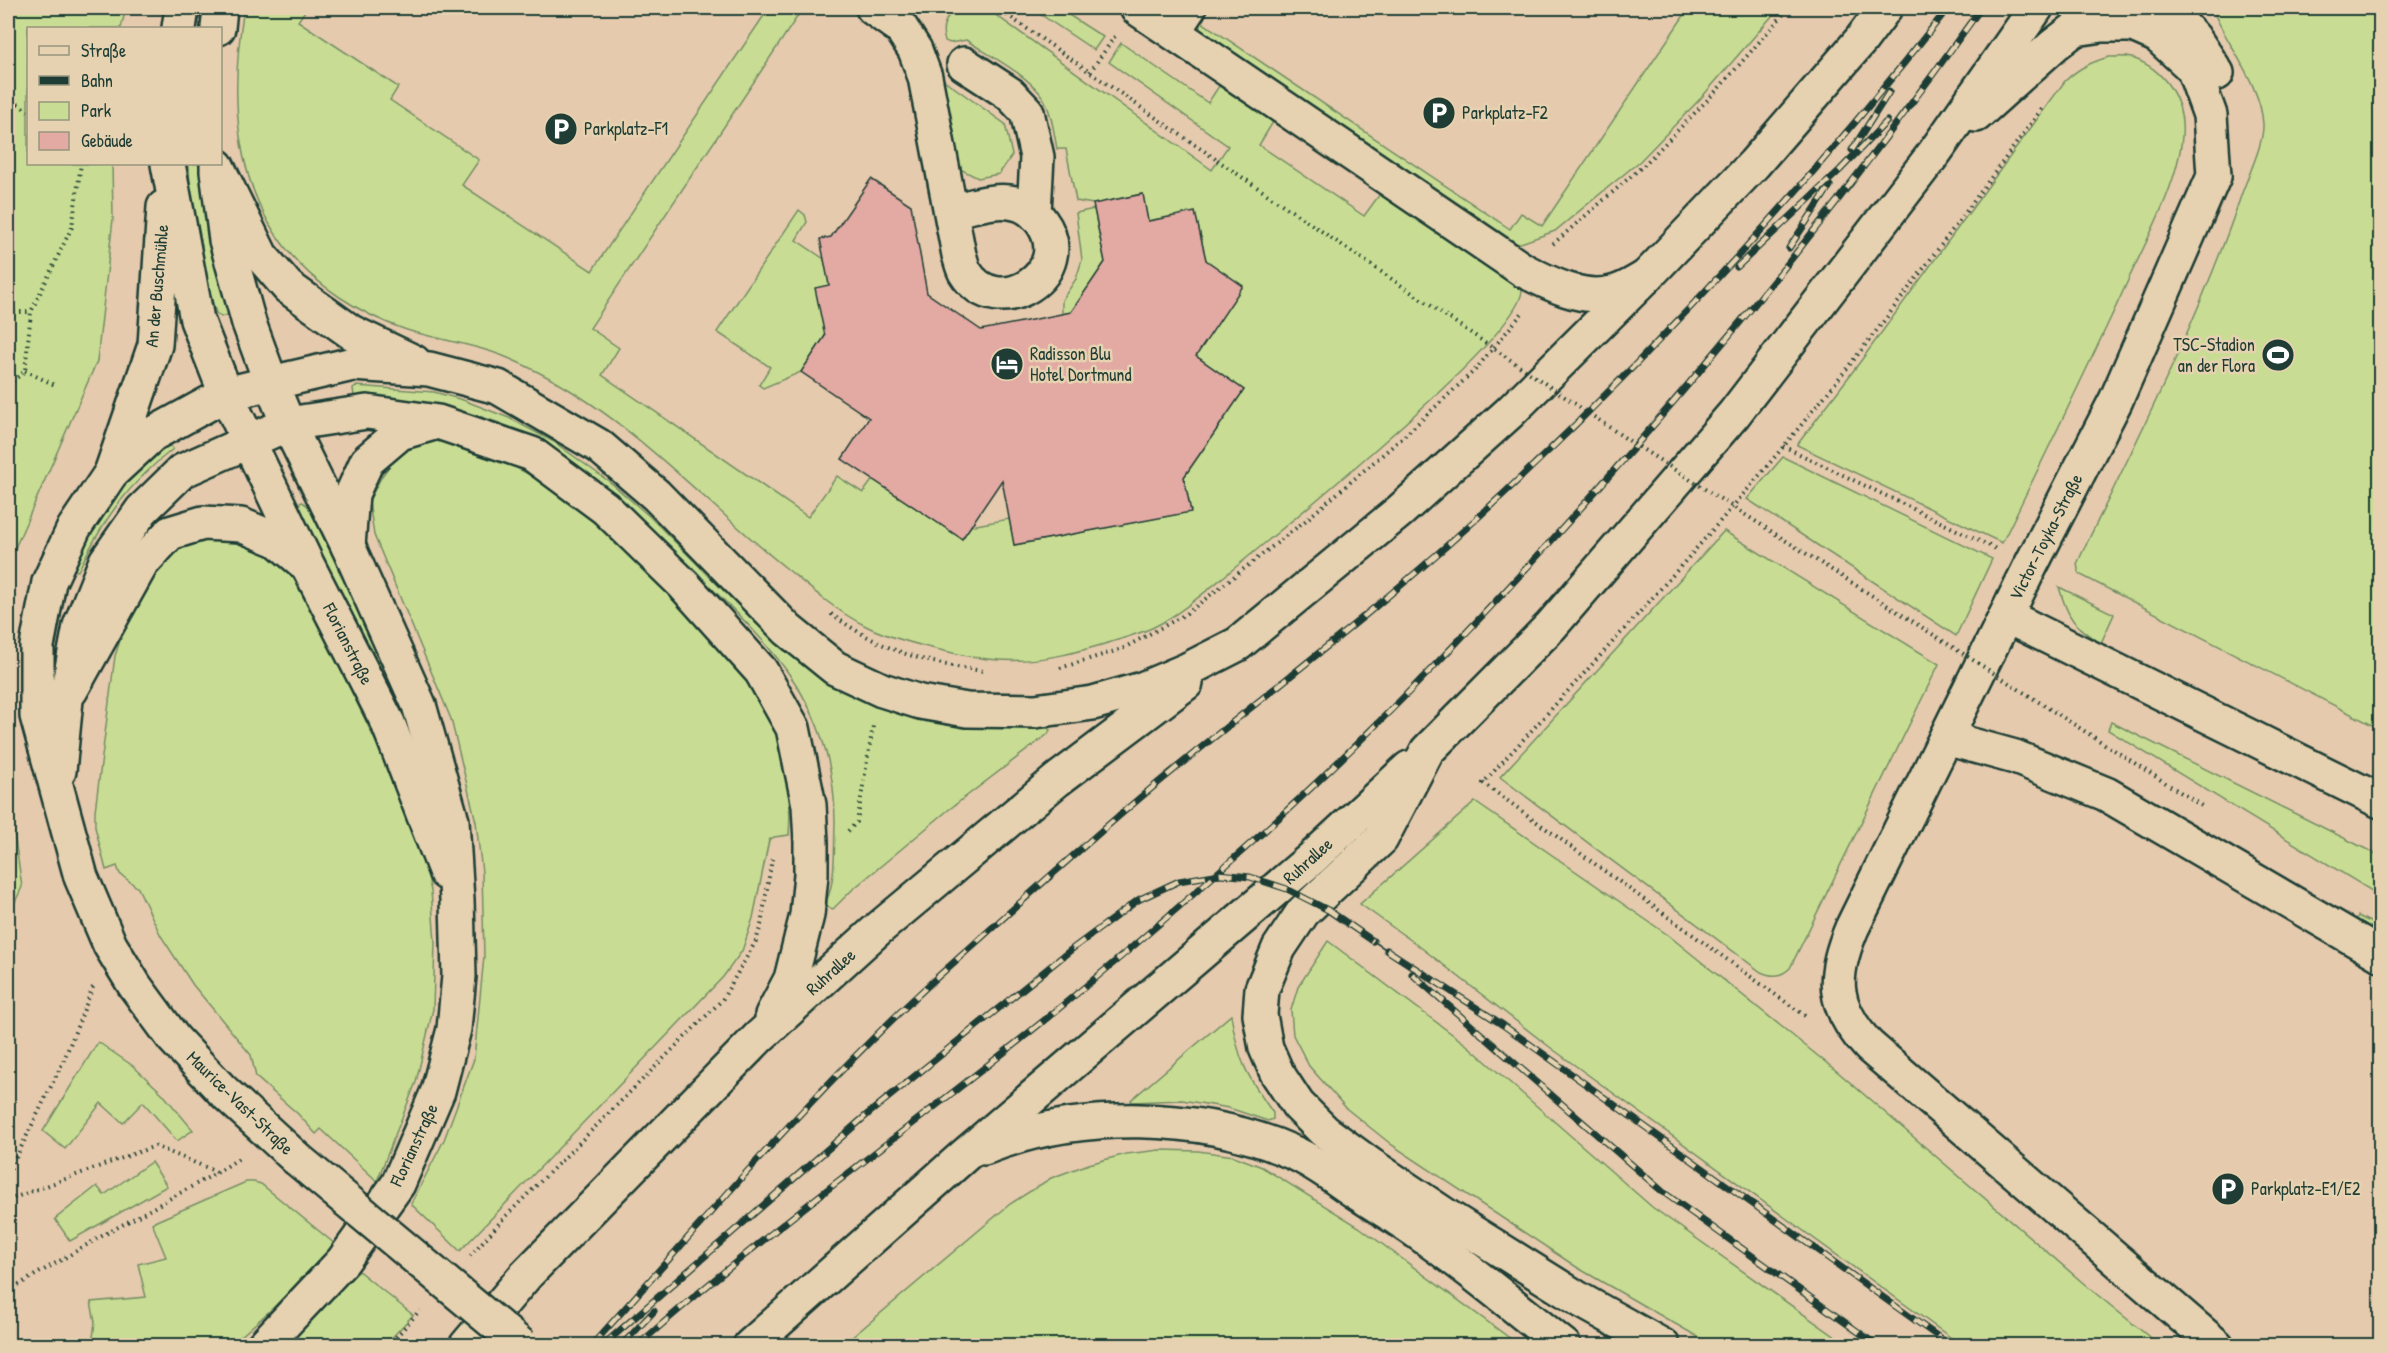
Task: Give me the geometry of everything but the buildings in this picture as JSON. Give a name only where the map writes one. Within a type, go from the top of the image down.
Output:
[{"type":"main road","points":[[178,27],[182,8]]},
{"type":"main road","points":[[218,27],[220,8]]},
{"type":"main road","points":[[873,8],[901,28],[915,50],[922,68],[959,255],[965,273],[977,285],[985,289],[1010,294],[1026,289],[1038,280],[1047,265],[1051,246],[1047,229],[1034,212],[1016,202],[997,202],[951,211]]},
{"type":"main road","points":[[1137,8],[1181,20],[1515,264],[1539,278],[1584,293],[1611,294],[1648,276]]},
{"type":"main road","points":[[217,165],[261,256],[288,287],[351,332],[429,369],[498,387],[599,446],[656,495],[788,630],[835,668],[882,690],[920,702],[966,710],[1035,711],[1094,703],[1142,689],[1188,670],[1238,644],[1400,511],[1501,421],[1648,276],[1754,164],[1886,8]]},
{"type":"main road","points":[[1663,1346],[1582,1301],[1448,1217],[1324,1131],[1298,1105],[1277,1073],[1266,1048],[1260,1015],[1262,989],[1279,948],[1303,912],[1381,839],[1427,751],[1551,626],[1734,414],[1935,152],[2036,8]]},
{"type":"main road","name":"Victor-Toyka-Straße","points":[[2166,8],[2194,38],[2218,75],[2230,115],[2214,176],[2116,400],[2006,616],[2380,801]]},
{"type":"main road","points":[[1935,152],[2054,45],[2075,29],[2102,25],[2133,25],[2158,36],[2193,69],[2210,115],[2214,176]]},
{"type":"main road","points":[[964,64],[1010,94],[1027,112],[1037,157],[1034,212]]},
{"type":"main road","name":"An der Buschmühle","points":[[168,165],[197,320],[226,394]]},
{"type":"main road","name":"An der Buschmühle","points":[[111,473],[155,345],[168,165]]},
{"type":"main road","points":[[217,165],[226,240],[249,323],[271,382]]},
{"type":"main road","name":"Maurice-Vast-Straße","points":[[429,369],[352,364],[271,382],[226,394],[153,434],[111,473],[74,528],[50,582],[37,646],[37,716],[81,877],[110,945],[135,986],[174,1039],[222,1090],[296,1158],[522,1346]]},
{"type":"main road","name":"Florianstraße","points":[[263,1346],[343,1261],[398,1184],[438,1091],[454,1029],[459,976],[452,821],[419,705],[348,546],[288,424],[271,382]]},
{"type":"main road","name":"Florianstraße","points":[[226,394],[308,566],[388,723],[457,900]]},
{"type":"main road","name":"Maurice-Vast-Straße","points":[[58,787],[66,700],[80,626],[106,561],[142,510],[182,471],[288,424],[367,412],[438,422],[532,454],[605,508],[683,584],[761,671],[794,728],[809,805],[812,875],[807,915],[791,979],[759,1037]]},
{"type":"main road","points":[[348,546],[352,494],[367,461],[400,433],[438,422]]},
{"type":"main road","points":[[66,700],[142,563],[170,533],[203,523],[241,525],[277,540],[308,566]]},
{"type":"main road","points":[[2006,616],[1840,955],[1837,984],[1842,1007],[1853,1029],[1869,1046],[2217,1346]]},
{"type":"main road","name":"Ruhrallee","points":[[466,1346],[534,1266],[759,1037],[877,930],[1057,780],[1238,644]]},
{"type":"main road","points":[[1946,738],[2015,757],[2106,794],[2380,954]]},
{"type":"main road","name":"Ruhrallee","points":[[750,1346],[965,1155],[1311,859],[1427,751]]},
{"type":"main road","points":[[965,1155],[1031,1133],[1104,1122],[1149,1121],[1191,1124],[1242,1134],[1296,1153],[1411,1228],[1564,1346]]},
{"type":"path","points":[[997,8],[1628,440],[2205,808]]},
{"type":"path","points":[[1049,672],[1122,649],[1178,619],[1305,521],[1402,438],[1475,370],[1531,302],[1552,245],[1644,165],[1718,89],[1789,8]]},
{"type":"path","points":[[1090,72],[1111,43]]},
{"type":"path","points":[[8,97],[27,110]]},
{"type":"path","points":[[1816,1020],[1805,1015],[1483,783],[1636,618],[1783,446],[1940,248],[2049,99]]},
{"type":"path","points":[[8,385],[25,371],[31,312],[72,227],[81,165]]},
{"type":"path","points":[[8,312],[31,312]]},
{"type":"path","points":[[25,371],[55,385]]},
{"type":"path","points":[[1783,446],[2007,555]]},
{"type":"path","points":[[894,650],[941,666],[990,672]]},
{"type":"path","points":[[845,834],[857,822],[873,723]]},
{"type":"path","points":[[464,1262],[510,1212],[722,999],[756,942],[772,857],[776,852]]},
{"type":"path","points":[[8,1174],[63,1062],[91,994]]},
{"type":"path","points":[[8,1200],[155,1146],[218,1172]]},
{"type":"path","points":[[8,1291],[218,1172],[242,1156]]},
{"type":"path","points":[[388,1346],[426,1304]]},
{"type":"green space","points":[[8,8],[126,8],[121,27],[27,27],[27,165],[112,165],[113,219],[97,361],[8,564]]},
{"type":"green space","points":[[244,8],[307,8],[298,21],[398,87],[390,100],[479,160],[462,185],[592,271],[769,8],[803,8],[590,328],[619,348],[602,375],[808,517],[837,476],[863,493],[873,479],[962,539],[971,526],[1009,519],[1015,545],[1190,512],[1184,477],[1244,390],[1196,356],[1206,260],[1195,212],[1148,221],[1142,194],[1093,204],[1076,201],[1066,149],[1057,149],[1051,117],[1044,99],[1038,90],[1019,74],[966,40],[950,43],[945,41],[944,27],[954,8],[986,8],[1212,170],[1228,146],[1109,62],[1121,43],[1208,103],[1219,86],[1273,122],[1259,145],[1364,216],[1380,194],[1522,291],[1515,308],[1500,329],[1452,380],[1345,476],[1175,615],[1150,629],[1121,639],[1046,658],[1000,660],[950,652],[911,643],[877,631],[833,606],[756,543],[636,438],[572,391],[502,355],[414,332],[372,316],[340,298],[312,276],[288,251],[269,224],[246,166],[237,104],[237,72]]},
{"type":"green space","points":[[1031,8],[1058,8],[1103,37],[1094,50]]},
{"type":"green space","points":[[1689,8],[1779,8],[1701,98],[1640,161],[1555,231],[1518,244],[1200,29],[1200,21],[1510,229],[1521,213],[1542,226]]},
{"type":"green space","name":"TSC-Stadion an der Flora","points":[[2212,8],[2380,8],[2380,729],[2079,574],[2077,564],[2168,375],[2207,285],[2256,158],[2263,132],[2261,109],[2250,79]]},
{"type":"green space","points":[[2109,57],[2129,57],[2144,63],[2163,78],[2176,99],[2180,111],[2182,136],[2180,153],[2154,226],[2002,543],[1797,445],[2065,81],[2086,66]]},
{"type":"green space","points":[[941,78],[1005,124],[1012,155],[999,174],[978,178],[962,170],[956,156]]},
{"type":"green space","points":[[189,165],[200,165],[206,213],[229,310],[227,315],[221,317],[216,313],[205,276],[191,203]]},
{"type":"green space","points":[[1094,209],[1105,262],[1071,313],[1062,314],[1062,300],[1076,279],[1082,260],[1076,213]]},
{"type":"green space","points":[[799,210],[805,215],[807,222],[796,240],[824,259],[830,285],[825,336],[801,372],[763,388],[759,385],[770,367],[717,332]]},
{"type":"green space","points":[[356,386],[434,392],[463,400],[509,418],[554,442],[611,483],[649,516],[760,627],[818,672],[977,725],[1046,727],[1050,730],[1048,734],[947,811],[852,890],[833,909],[827,907],[834,853],[832,779],[822,739],[807,703],[787,671],[763,641],[625,504],[551,447],[509,426],[467,413],[403,402],[358,399],[354,396],[353,388]]},
{"type":"green space","points":[[447,440],[507,463],[531,476],[577,508],[620,546],[717,644],[752,687],[776,732],[787,776],[790,806],[789,835],[769,840],[753,918],[742,951],[723,977],[460,1251],[411,1204],[444,1140],[474,1059],[484,956],[482,872],[476,822],[451,719],[374,535],[369,501],[382,476],[399,453],[421,442]]},
{"type":"green space","points":[[167,441],[173,449],[142,476],[118,504],[97,535],[78,571],[70,568],[93,523],[118,488]]},
{"type":"green space","points":[[1783,457],[1992,559],[1956,636],[1747,499]]},
{"type":"green space","points":[[302,502],[308,506],[350,592],[381,663],[382,671],[376,671],[297,505]]},
{"type":"green space","points":[[1724,531],[1939,664],[1790,968],[1776,975],[1761,972],[1500,777]]},
{"type":"green space","points":[[207,539],[238,543],[261,551],[281,565],[302,588],[408,809],[424,857],[431,891],[435,942],[433,1009],[416,1082],[377,1181],[321,1129],[316,1134],[298,1114],[256,1077],[251,1055],[193,985],[161,936],[138,888],[120,874],[117,866],[106,870],[95,827],[95,811],[115,656],[129,613],[164,557],[183,545]]},
{"type":"green space","points":[[2059,587],[2114,614],[2101,643],[2084,632],[2073,620],[2065,606]]},
{"type":"green space","points":[[2111,722],[2380,856],[2380,896],[2108,730]]},
{"type":"green space","points":[[8,792],[22,887],[8,917]]},
{"type":"green space","points":[[1475,802],[1668,935],[1839,1073],[2089,1288],[2159,1345],[1961,1345],[1551,1048],[1419,946],[1360,904]]},
{"type":"green space","points":[[2358,916],[2380,927],[2380,942],[2354,926]]},
{"type":"green space","points":[[1328,941],[1468,1046],[1652,1207],[1847,1345],[1712,1345],[1578,1268],[1392,1145],[1347,1109],[1309,1066],[1293,1035],[1291,1010],[1298,987]]},
{"type":"green space","points":[[1231,1015],[1237,1045],[1245,1067],[1256,1089],[1273,1113],[1273,1119],[1268,1121],[1229,1108],[1182,1100],[1132,1102],[1131,1100]]},
{"type":"green space","points":[[98,1042],[133,1066],[162,1093],[193,1130],[177,1141],[143,1102],[123,1123],[101,1103],[65,1149],[43,1131]]},
{"type":"green space","points":[[1160,1150],[1198,1151],[1234,1156],[1262,1167],[1359,1227],[1519,1345],[843,1345],[1010,1204],[1051,1178],[1126,1154]]},
{"type":"green space","points":[[151,1162],[167,1186],[70,1241],[55,1219],[97,1186],[104,1195]]},
{"type":"green space","points":[[246,1182],[261,1184],[335,1244],[273,1308],[231,1345],[92,1345],[95,1322],[91,1302],[146,1297],[138,1264],[166,1257],[152,1223]]},
{"type":"green space","points":[[356,1269],[413,1315],[385,1345],[281,1346]]},
{"type":"tram line","points":[[1373,941],[1387,950]]},
{"type":"railway","points":[[591,1346],[800,1114],[932,982],[1141,797],[1433,558],[1600,401],[1780,209],[1948,8]]},
{"type":"railway","points":[[637,1346],[732,1265],[1026,1035],[1115,962],[1259,836],[1345,756],[1468,631],[1639,442],[1840,198],[1981,8]]},
{"type":"railway","points":[[1852,150],[1889,92]]},
{"type":"railway","points":[[1737,267],[1840,170],[1887,121]]},
{"type":"railway","points":[[1789,248],[1830,186]]},
{"type":"railway","points":[[602,1346],[869,1113],[1072,949],[1138,900],[1179,881],[1220,874],[1250,877],[1287,889],[1328,910],[1373,941]]},
{"type":"railway","points":[[1387,950],[1503,1025],[1951,1346]]},
{"type":"railway","points":[[1412,974],[1663,1192],[1878,1346]]},
{"type":"railway","points":[[621,1346],[654,1311]]},
{"type":"place","name":"Parkplatz-F2","points":[[1439,113]]},
{"type":"place","name":"Parkplatz-F1","points":[[561,129]]},
{"type":"place","name":"TSC-Stadion an der Flora","points":[[2278,355]]},
{"type":"place","name":"Radisson Blu Hotel Dortmund","points":[[1007,364]]},
{"type":"place","name":"Parkplatz-E1/E2","points":[[2228,1189]]}]
